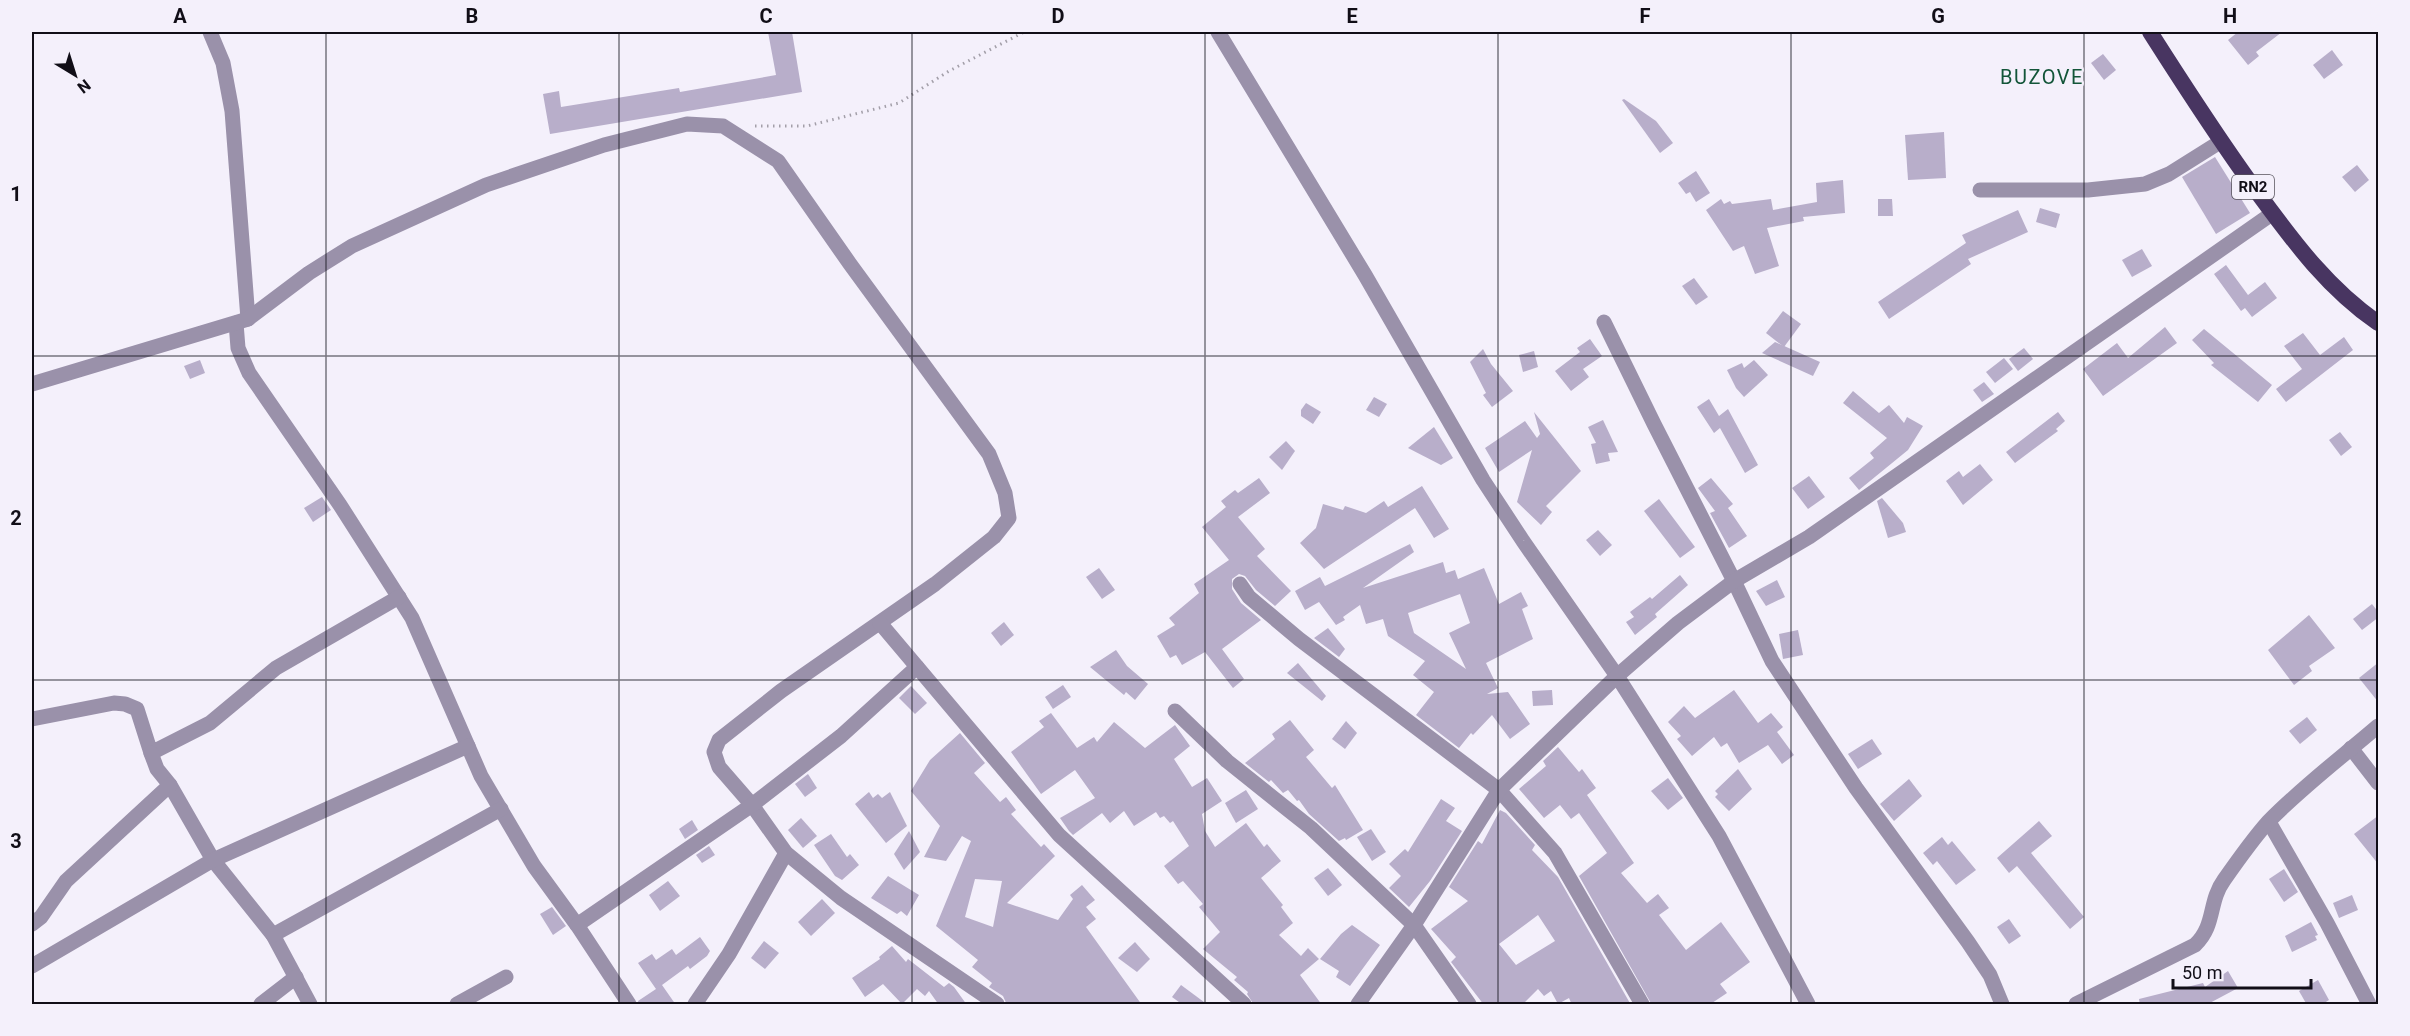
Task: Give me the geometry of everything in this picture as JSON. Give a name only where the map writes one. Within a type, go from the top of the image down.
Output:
[{"type":"highway","name":"RN2","points":[[2150,32],[2220,142],[2272,213],[2331,285],[2354,306],[2379,323]]},
{"type":"street","points":[[210,32],[223,63],[232,111],[242,321],[238,348],[249,373],[340,505],[412,618],[481,777],[534,866],[577,925],[629,1005]]},
{"type":"street","points":[[1218,32],[1365,275],[1483,480],[1617,676],[1719,836],[1808,1005]]},
{"type":"street","points":[[32,384],[242,321],[309,273],[352,246],[486,185],[604,145],[687,124],[723,126],[778,161],[989,454],[1005,493],[1009,518],[994,537],[880,623],[781,691],[719,740],[714,752],[720,767],[752,805],[786,853],[841,898],[998,1005]]},
{"type":"street","points":[[1980,190],[2088,190],[2145,184],[2169,174],[2220,142]]},
{"type":"street","points":[[1358,1005],[1414,926],[1499,790],[1617,676],[1678,623],[1734,581],[1809,537],[2272,213]]},
{"type":"street","points":[[1604,322],[1772,661],[1856,788],[1968,942],[1990,975],[2002,1005]]},
{"type":"street","points":[[1240,584],[1249,597],[1299,639],[1499,790],[1555,852],[1642,1005]]},
{"type":"street","points":[[151,753],[210,723],[276,668],[399,597]]},
{"type":"street","points":[[880,623],[1059,835],[1244,1005]]},
{"type":"street","points":[[577,925],[752,805],[841,736],[917,667]]},
{"type":"street","points":[[32,719],[114,703],[125,704],[137,710],[157,769],[170,785],[213,860],[273,935],[310,1005]]},
{"type":"street","points":[[1175,711],[1227,761],[1311,828],[1414,926],[1469,1005]]},
{"type":"street","points":[[2076,1005],[2196,945],[2208,930],[2212,903],[2221,884],[2269,822],[2351,748],[2379,726]]},
{"type":"street","points":[[32,966],[213,860],[468,746]]},
{"type":"street","points":[[2351,748],[2379,783]]},
{"type":"street","points":[[32,924],[41,917],[66,881],[170,785]]},
{"type":"street","points":[[273,935],[501,809]]},
{"type":"street","points":[[2269,822],[2327,923],[2368,1005]]},
{"type":"street","points":[[695,1005],[729,954],[786,853]]},
{"type":"street","points":[[261,1005],[296,977]]},
{"type":"street","points":[[457,1005],[506,977]]},
{"type":"path","points":[[723,126],[807,126],[898,103],[949,71],[1024,32]]},
{"type":"building","points":[[768,32],[792,32],[802,92],[550,134],[543,94],[559,91],[561,107],[679,88],[680,92],[776,75]]},
{"type":"building","points":[[2238,32],[2282,32],[2256,52],[2259,56],[2248,65],[2228,40]]},
{"type":"building","points":[[2332,50],[2343,65],[2324,79],[2313,65]]},
{"type":"building","points":[[2103,54],[2116,70],[2104,80],[2091,63]]},
{"type":"building","points":[[1624,99],[1656,121],[1673,143],[1660,153],[1622,100]]},
{"type":"building","points":[[1944,132],[1946,178],[1908,180],[1905,135]]},
{"type":"building","points":[[2215,157],[2250,213],[2216,234],[2182,177]]},
{"type":"building","points":[[2357,165],[2369,180],[2355,192],[2342,177]]},
{"type":"building","points":[[1696,171],[1710,193],[1696,202],[1690,192],[1686,194],[1678,183]]},
{"type":"building","points":[[1843,180],[1845,213],[1803,217],[1804,221],[1767,228],[1779,266],[1755,274],[1744,246],[1733,251],[1706,210],[1721,199],[1724,204],[1730,201],[1732,204],[1771,199],[1773,210],[1817,202],[1816,183]]},
{"type":"building","points":[[1878,199],[1892,199],[1893,216],[1878,216]]},
{"type":"building","points":[[2040,208],[2060,214],[2056,228],[2036,222]]},
{"type":"building","points":[[2018,210],[2028,232],[1968,259],[1971,264],[1889,319],[1878,302],[1966,243],[1962,235]]},
{"type":"building","points":[[2142,249],[2152,266],[2132,277],[2122,260]]},
{"type":"building","points":[[2226,265],[2248,295],[2265,282],[2277,298],[2252,317],[2245,308],[2241,311],[2214,274]]},
{"type":"building","points":[[1694,278],[1708,297],[1696,305],[1682,286]]},
{"type":"building","points":[[1783,311],[1801,324],[1784,347],[1766,333]]},
{"type":"building","points":[[2165,327],[2177,343],[2103,396],[2083,369],[2117,343],[2128,358]]},
{"type":"building","points":[[2204,329],[2272,385],[2258,402],[2211,365],[2214,363],[2192,340]]},
{"type":"building","points":[[2303,333],[2320,355],[2344,337],[2353,350],[2286,402],[2276,389],[2302,369],[2284,346]]},
{"type":"building","points":[[1590,339],[1602,356],[1583,369],[1589,377],[1571,391],[1555,371],[1580,352],[1577,348]]},
{"type":"building","points":[[1775,342],[1820,362],[1813,376],[1762,353]]},
{"type":"building","points":[[2024,348],[2033,359],[2018,371],[2009,359]]},
{"type":"building","points":[[1483,349],[1491,364],[1513,391],[1492,407],[1483,395],[1486,393],[1470,362]]},
{"type":"building","points":[[1534,351],[1538,367],[1523,372],[1519,355]]},
{"type":"building","points":[[2004,358],[2013,369],[1995,383],[1986,372]]},
{"type":"building","points":[[200,360],[205,373],[190,379],[184,366]]},
{"type":"building","points":[[1754,360],[1768,375],[1744,397],[1736,388],[1727,370],[1742,363],[1744,368]]},
{"type":"building","points":[[1984,382],[1994,394],[1982,402],[1973,390]]},
{"type":"building","points":[[1853,391],[1879,413],[1889,405],[1904,423],[1907,417],[1923,426],[1908,450],[1859,490],[1849,478],[1874,458],[1870,453],[1887,438],[1843,403]]},
{"type":"building","points":[[1374,397],[1387,404],[1379,417],[1366,410]]},
{"type":"building","points":[[1709,399],[1719,416],[1728,409],[1758,465],[1745,473],[1720,428],[1714,433],[1697,407]]},
{"type":"building","points":[[1306,403],[1321,412],[1313,424],[1301,416],[1301,410]]},
{"type":"building","points":[[1534,412],[1581,471],[1546,506],[1552,512],[1541,525],[1517,502],[1532,450],[1499,472],[1485,448],[1525,421],[1537,438],[1540,434]]},
{"type":"building","points":[[2058,412],[2065,421],[2056,429],[2058,431],[2015,463],[2006,452]]},
{"type":"building","points":[[1603,420],[1618,452],[1608,453],[1610,461],[1596,464],[1591,444],[1596,443],[1588,427]]},
{"type":"building","points":[[1434,427],[1453,458],[1441,465],[1408,448]]},
{"type":"building","points":[[2340,432],[2352,447],[2341,456],[2329,440]]},
{"type":"building","points":[[1286,441],[1295,451],[1282,470],[1269,457]]},
{"type":"building","points":[[1980,464],[1993,480],[1963,505],[1946,481],[1959,471],[1963,477]]},
{"type":"building","points":[[1809,476],[1825,497],[1808,509],[1792,488]]},
{"type":"building","points":[[1259,478],[1270,493],[1238,517],[1265,549],[1257,556],[1291,591],[1275,606],[1256,590],[1245,576],[1239,574],[1232,579],[1232,589],[1241,603],[1261,620],[1222,649],[1244,679],[1233,688],[1205,652],[1182,665],[1176,655],[1170,658],[1157,636],[1175,625],[1169,618],[1199,593],[1194,584],[1229,560],[1202,527],[1226,507],[1221,501],[1235,490],[1238,493]]},
{"type":"building","points":[[1711,478],[1733,504],[1728,508],[1747,536],[1729,548],[1710,513],[1715,511],[1698,488]]},
{"type":"building","points":[[1422,486],[1449,529],[1434,538],[1415,508],[1324,569],[1300,543],[1316,528],[1323,504],[1343,510],[1345,506],[1366,513],[1384,501],[1388,507]]},
{"type":"building","points":[[322,497],[331,510],[313,522],[304,508]]},
{"type":"building","points":[[1882,498],[1903,523],[1906,532],[1888,538],[1877,501]]},
{"type":"building","points":[[1659,499],[1695,547],[1680,558],[1644,511]]},
{"type":"building","points":[[1598,530],[1612,545],[1600,556],[1586,540]]},
{"type":"building","points":[[1410,544],[1414,552],[1363,588],[1443,562],[1446,573],[1455,570],[1458,579],[1484,568],[1499,604],[1521,592],[1528,606],[1522,609],[1533,639],[1486,663],[1498,688],[1487,694],[1508,692],[1530,724],[1510,739],[1492,715],[1473,735],[1471,733],[1459,748],[1416,715],[1434,692],[1413,675],[1425,661],[1388,636],[1383,619],[1366,624],[1360,605],[1343,617],[1345,620],[1336,625],[1319,602],[1305,610],[1295,591],[1320,577],[1325,586]],"holes":[[[1460,594],[1470,623],[1449,633],[1466,669],[1414,633],[1408,613]]]},
{"type":"building","points":[[1099,568],[1115,590],[1102,599],[1086,577]]},
{"type":"building","points":[[1680,575],[1688,585],[1655,614],[1657,617],[1635,635],[1626,622],[1634,617],[1630,612],[1650,597],[1652,599]]},
{"type":"building","points":[[1777,580],[1785,597],[1766,606],[1756,591]]},
{"type":"building","points":[[2372,604],[2379,613],[2379,617],[2362,630],[2353,619]]},
{"type":"building","points":[[2309,615],[2335,648],[2309,666],[2312,671],[2294,685],[2268,650]]},
{"type":"building","points":[[1004,622],[1014,635],[1001,646],[991,633]]},
{"type":"building","points":[[1328,628],[1345,649],[1339,657],[1314,638]]},
{"type":"building","points":[[1798,630],[1803,655],[1783,659],[1779,634]]},
{"type":"building","points":[[1116,650],[1127,666],[1148,684],[1135,700],[1126,692],[1124,695],[1090,667]]},
{"type":"building","points":[[2379,662],[2379,703],[2359,678]]},
{"type":"building","points":[[1298,663],[1326,696],[1322,701],[1287,673]]},
{"type":"building","points":[[1063,685],[1071,697],[1053,709],[1045,697]]},
{"type":"building","points":[[911,686],[927,703],[915,714],[899,698]]},
{"type":"building","points":[[1552,690],[1553,705],[1533,706],[1532,691]]},
{"type":"building","points":[[1734,690],[1758,723],[1771,713],[1783,727],[1777,732],[1794,755],[1782,764],[1768,745],[1739,763],[1727,743],[1721,747],[1714,737],[1692,756],[1677,739],[1681,736],[1668,722],[1684,706],[1695,718]]},
{"type":"building","points":[[1051,713],[1077,748],[1094,737],[1097,742],[1114,722],[1145,748],[1175,725],[1190,746],[1174,759],[1192,787],[1207,778],[1222,801],[1202,814],[1205,831],[1215,847],[1246,823],[1264,847],[1267,844],[1281,861],[1261,878],[1283,905],[1281,907],[1293,923],[1279,935],[1301,956],[1308,948],[1319,959],[1300,975],[1322,1005],[1254,1005],[1248,992],[1234,980],[1237,977],[1203,949],[1220,932],[1199,907],[1203,904],[1183,881],[1178,884],[1164,866],[1189,846],[1173,821],[1170,823],[1164,816],[1160,818],[1156,812],[1134,826],[1124,811],[1110,823],[1102,813],[1073,835],[1069,831],[1060,818],[1095,798],[1075,770],[1041,794],[1011,752],[1044,727],[1039,721]]},
{"type":"building","points":[[2307,717],[2317,730],[2300,744],[2289,731]]},
{"type":"building","points":[[1290,720],[1314,750],[1306,757],[1332,788],[1335,785],[1363,830],[1346,840],[1345,838],[1339,841],[1309,814],[1288,790],[1283,793],[1271,780],[1269,782],[1245,763],[1275,739],[1272,734]]},
{"type":"building","points":[[1346,721],[1357,733],[1345,749],[1332,739]]},
{"type":"building","points":[[960,733],[985,763],[974,773],[1000,802],[1006,797],[1016,810],[1011,814],[1041,847],[1044,844],[1055,856],[1007,903],[1058,920],[1073,899],[1070,895],[1082,885],[1095,900],[1086,907],[1096,919],[1086,927],[1142,1005],[1007,1005],[1003,996],[989,987],[992,983],[972,967],[978,960],[936,926],[971,841],[962,836],[946,861],[924,857],[940,826],[911,791],[930,760]],"holes":[[[975,879],[1002,881],[993,927],[965,917]]]},
{"type":"building","points":[[1872,739],[1882,754],[1858,769],[1848,754]]},
{"type":"building","points":[[1558,747],[1579,772],[1582,769],[1596,788],[1587,795],[1634,863],[1621,873],[1647,903],[1658,894],[1669,908],[1659,915],[1686,950],[1721,922],[1750,962],[1720,984],[1727,993],[1709,1005],[1652,1005],[1579,876],[1607,853],[1579,813],[1571,819],[1560,805],[1544,818],[1519,789],[1546,766],[1543,761]]},
{"type":"building","points":[[1738,769],[1752,789],[1729,811],[1715,797],[1718,794],[1715,791]]},
{"type":"building","points":[[808,774],[817,788],[805,797],[795,784]]},
{"type":"building","points":[[1668,778],[1683,798],[1668,810],[1651,791]]},
{"type":"building","points":[[1909,779],[1922,796],[1894,821],[1880,804]]},
{"type":"building","points":[[1246,790],[1258,809],[1236,823],[1225,803]]},
{"type":"building","points":[[869,792],[873,798],[878,794],[882,798],[890,792],[907,826],[886,843],[855,804]]},
{"type":"building","points":[[1441,799],[1455,808],[1446,821],[1462,831],[1430,881],[1409,907],[1389,888],[1401,876],[1389,864],[1405,849],[1408,852]]},
{"type":"building","points":[[1500,810],[1506,813],[1535,845],[1532,850],[1558,877],[1631,1005],[1572,1005],[1569,998],[1558,1004],[1551,991],[1544,996],[1538,989],[1522,1005],[1484,1005],[1451,962],[1456,957],[1431,929],[1468,901],[1449,887],[1478,841],[1482,844]],"holes":[[[1538,915],[1555,941],[1516,965],[1499,944]]]},
{"type":"building","points":[[2379,815],[2379,865],[2354,834]]},
{"type":"building","points":[[801,818],[817,836],[803,848],[788,830]]},
{"type":"building","points":[[692,820],[698,830],[685,839],[679,829]]},
{"type":"building","points":[[2039,821],[2052,836],[2031,853],[2084,917],[2070,929],[2017,866],[2009,873],[1997,858]]},
{"type":"building","points":[[1371,829],[1386,852],[1372,861],[1357,837]]},
{"type":"building","points":[[909,831],[920,852],[904,870],[894,854]]},
{"type":"building","points":[[831,834],[847,857],[850,854],[859,865],[842,880],[835,876],[814,845]]},
{"type":"building","points":[[1942,837],[1948,845],[1952,841],[1976,870],[1956,885],[1937,861],[1933,865],[1923,853]]},
{"type":"building","points":[[709,846],[715,855],[702,863],[696,855]]},
{"type":"building","points":[[1328,868],[1342,885],[1328,896],[1314,878]]},
{"type":"building","points":[[2284,869],[2298,892],[2284,902],[2269,879]]},
{"type":"building","points":[[888,876],[919,895],[907,916],[901,911],[897,914],[871,898]]},
{"type":"building","points":[[668,881],[680,896],[660,911],[649,895]]},
{"type":"building","points":[[2352,895],[2358,910],[2339,918],[2333,903]]},
{"type":"building","points":[[822,899],[835,913],[811,936],[798,922]]},
{"type":"building","points":[[552,907],[566,926],[553,935],[540,914]]},
{"type":"building","points":[[2009,919],[2021,936],[2009,944],[1997,927]]},
{"type":"building","points":[[2311,922],[2318,935],[2315,936],[2317,940],[2292,952],[2285,936]]},
{"type":"building","points":[[1352,925],[1380,945],[1350,986],[1336,977],[1339,971],[1320,959],[1341,934]]},
{"type":"building","points":[[700,937],[710,951],[707,956],[690,969],[688,966],[662,985],[676,1005],[639,1005],[638,1001],[656,989],[638,963],[652,954],[656,960],[672,949],[676,955]]},
{"type":"building","points":[[764,941],[779,953],[765,969],[751,958]]},
{"type":"building","points":[[1135,942],[1150,959],[1137,972],[1118,958]]},
{"type":"building","points":[[892,946],[906,962],[908,959],[944,987],[949,983],[967,1005],[939,1005],[929,991],[925,996],[917,989],[902,1004],[883,984],[865,997],[852,978],[880,959],[879,957]]},
{"type":"building","points":[[2228,971],[2238,988],[2206,1005],[2140,1005],[2139,999],[2203,983],[2205,987]]},
{"type":"building","points":[[2318,980],[2329,1000],[2321,1005],[2307,1005],[2299,991]]},
{"type":"building","points":[[1181,985],[1208,1005],[1183,1005],[1172,997]]},
{"type":"district","name":"BUZOVE","points":[[2042,77]]}]
